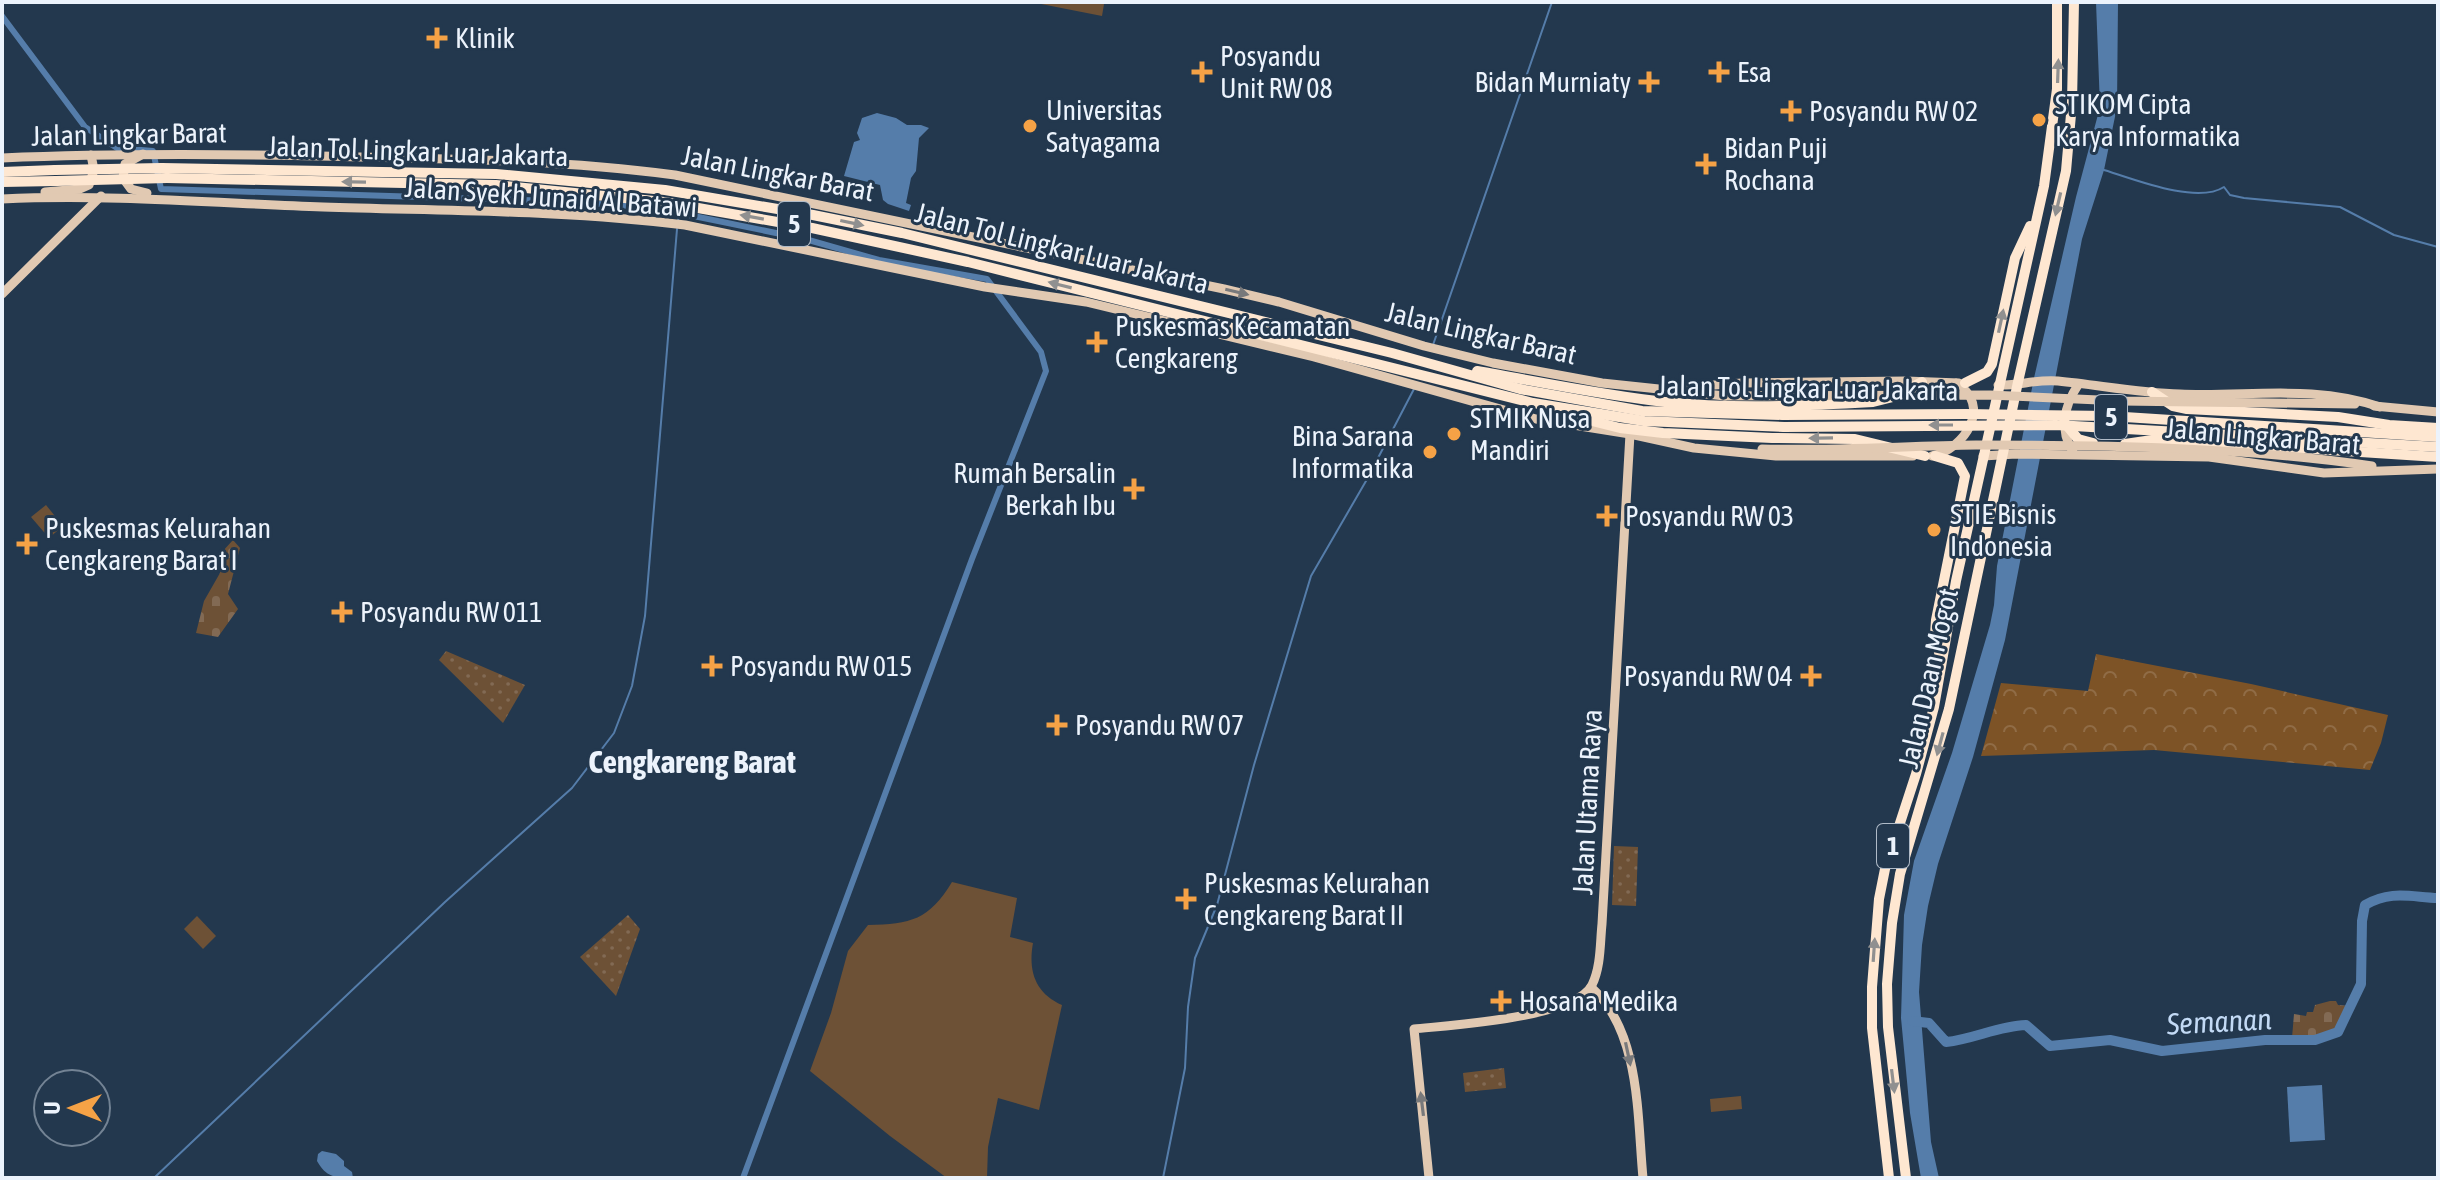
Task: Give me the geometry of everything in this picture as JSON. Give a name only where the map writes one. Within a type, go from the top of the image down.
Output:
[{"type":"highway","name":"Jalan Daan Mogot","points":[[1889,1178],[1873,1033],[1874,939],[1881,887],[1934,707],[1945,636],[2040,203],[2056,97],[2057,2]]},
{"type":"highway","name":"Jalan Daan Mogot","points":[[1906,1178],[1888,1032],[1889,954],[1900,874],[1949,709],[2068,158],[2074,2]]},
{"type":"highway","name":"Jalan Tol Lingkar Luar Jakarta","points":[[2,172],[496,174],[665,190],[902,233],[1413,359],[1520,389],[1642,411],[1783,415],[1953,413],[2109,416],[2438,437]]},
{"type":"highway","name":"Jalan Tol Lingkar Luar Jakarta","points":[[2,182],[164,173],[496,185],[664,202],[812,228],[954,259],[1433,384],[1644,421],[1784,427],[2056,425],[2438,447]]},
{"type":"highway","points":[[1961,383],[1987,372],[1992,364],[2013,268],[2040,203]]},
{"type":"highway","points":[[2013,268],[2021,286]]},
{"type":"highway","points":[[1465,374],[1472,370],[1608,395],[1667,402],[1744,406],[1873,402],[1893,397],[1922,382]]},
{"type":"highway","points":[[2152,392],[2168,403],[2187,409],[2338,417],[2438,428]]},
{"type":"highway","points":[[1533,403],[1561,415],[1620,428],[1757,438],[1855,439],[1958,463],[1965,476],[1936,620],[1937,645],[1942,662]]},
{"type":"highway","points":[[2064,422],[2073,434],[2085,442],[2133,444],[2169,439],[2438,457]]},
{"type":"highway","points":[[2130,455],[2148,441]]},
{"type":"highway","points":[[1873,1033],[1888,1032]]},
{"type":"main road","points":[[146,153],[124,167],[123,178],[131,189],[139,193],[225,203]]},
{"type":"main road","name":"Jalan Lingkar Barat","points":[[2,158],[158,153],[488,160],[611,167],[675,175],[1224,289],[1279,302],[1441,351],[1602,383],[1725,396],[1990,395],[2121,401],[2355,404],[2433,414]]},
{"type":"main road","points":[[70,155],[78,160],[84,171],[80,184],[70,190]]},
{"type":"main road","points":[[2,198],[89,185],[94,170],[91,155]]},
{"type":"main road","points":[[2,294],[101,196]]},
{"type":"main road","name":"Jalan Syekh Junaid Al Batawi","points":[[2,198],[101,196],[477,210],[627,218],[685,225],[992,288],[1086,302],[1408,377]]},
{"type":"main road","name":"Jalan Lingkar Barat","points":[[1999,385],[2032,380],[2197,394],[2316,392],[2347,396],[2380,407]]},
{"type":"main road","name":"Jalan Lingkar Barat","points":[[1671,389],[1704,384],[1961,383]]},
{"type":"main road","points":[[1433,384],[1536,419],[1694,448],[1776,456],[1930,456],[1965,437],[1972,422],[1970,399],[1961,383]]},
{"type":"main road","points":[[2075,455],[2069,445],[2064,422],[2070,396],[2078,385]]},
{"type":"main road","name":"Jalan Utama Raya","points":[[1591,987],[1602,924],[1630,434]]},
{"type":"main road","name":"Jalan Lingkar Barat","points":[[1660,441],[1762,449],[1975,445],[2232,451],[2372,466],[2382,471]]},
{"type":"main road","name":"Jalan Lingkar Barat","points":[[1984,456],[2130,455],[2239,459],[2313,472],[2372,473],[2438,469]]},
{"type":"main road","points":[[1429,1178],[1414,1029],[1554,1009],[1570,1003],[1591,987],[1614,1014],[1626,1040],[1632,1069],[1643,1178]]},
{"type":"green space","points":[[1031,2],[1104,4],[1102,16]]},
{"type":"green space","points":[[46,505],[63,526],[49,538],[31,517]]},
{"type":"green space","points":[[233,540],[240,548],[228,594],[238,609],[218,637],[196,633],[204,601],[220,573],[222,552]]},
{"type":"green space","points":[[446,651],[525,685],[503,723],[439,660]]},
{"type":"green space","points":[[2096,654],[2388,715],[2381,743],[2370,770],[2154,750],[1981,756],[2001,683],[2088,691]]},
{"type":"green space","points":[[1614,846],[1638,847],[1636,906],[1612,905]]},
{"type":"green space","points":[[952,882],[1017,898],[1010,937],[1033,943],[1032,963],[1036,980],[1045,994],[1062,1005],[1039,1110],[998,1098],[988,1147],[987,1178],[947,1178],[810,1071],[831,1013],[848,951],[868,925],[907,921],[927,912]]},
{"type":"green space","points":[[628,915],[640,929],[616,996],[580,957]]},
{"type":"green space","points":[[197,916],[216,936],[203,949],[184,929]]},
{"type":"green space","points":[[2330,1001],[2350,1006],[2333,1030],[2320,1035],[2292,1038],[2294,1014],[2306,1016],[2307,1012],[2313,1012],[2315,1005]]},
{"type":"green space","points":[[1504,1068],[1506,1088],[1465,1092],[1463,1073]]},
{"type":"green space","points":[[1741,1096],[1742,1109],[1711,1112],[1710,1099]]},
{"type":"water","points":[[2096,2],[2118,2],[2117,107],[2104,170],[2082,239],[2005,640],[1928,906],[1919,992],[1931,1142],[1939,1178],[1921,1178],[1910,1113],[1901,1018],[1904,915],[1914,861],[1952,753],[1990,625],[1997,566],[2034,378],[2100,107]]},
{"type":"water","points":[[877,113],[896,118],[907,125],[929,128],[919,138],[916,171],[911,178],[906,203],[911,205],[909,211],[883,200],[880,185],[844,176],[854,142],[860,140],[857,133],[862,118]]},
{"type":"water","points":[[2322,1085],[2325,1140],[2290,1142],[2287,1087]]},
{"type":"water","points":[[322,1151],[336,1154],[352,1172],[353,1178],[336,1177],[324,1170],[317,1161]]},
{"type":"waterway","points":[[1433,345],[1552,2]]},
{"type":"waterway","points":[[2,16],[85,127],[117,148],[153,151],[161,189],[553,201],[631,206],[679,213],[805,239],[879,260],[987,279],[1041,352],[1046,371],[972,559],[743,1178]]},
{"type":"waterway","points":[[2101,169],[2181,192],[2212,192],[2224,187],[2230,195],[2244,198],[2340,207],[2394,235],[2438,247]]},
{"type":"waterway","points":[[678,222],[679,213]]},
{"type":"waterway","points":[[154,1178],[445,902],[572,788],[614,733],[632,686],[645,616],[677,229]]},
{"type":"waterway","points":[[1163,1178],[1185,1068],[1188,1007],[1195,958],[1217,905],[1254,765],[1311,576],[1415,387]]},
{"type":"waterway","name":"Semanan","points":[[1912,1021],[1929,1023],[1946,1042],[2026,1025],[2050,1046],[2110,1040],[2162,1051],[2265,1040],[2315,1040],[2338,1032],[2361,984],[2365,905],[2392,896],[2438,898]]},
{"type":"place","name":"Klinik","points":[[437,38]]},
{"type":"place","name":"Posyandu Unit RW 08","points":[[1202,72]]},
{"type":"place","name":"Esa","points":[[1719,72]]},
{"type":"place","name":"Bidan Murniaty","points":[[1649,82]]},
{"type":"place","name":"Posyandu RW 02","points":[[1791,111]]},
{"type":"place","name":"STIKOM Cipta Karya Informatika","points":[[2039,120]]},
{"type":"place","name":"Universitas Satyagama","points":[[1030,126]]},
{"type":"place","name":"Bidan Puji Rochana","points":[[1706,164]]},
{"type":"place","name":"Puskesmas Kecamatan Cengkareng","points":[[1097,342]]},
{"type":"place","name":"STMIK Nusa Mandiri","points":[[1454,434]]},
{"type":"place","name":"Bina Sarana Informatika","points":[[1430,452]]},
{"type":"place","name":"Rumah Bersalin Berkah Ibu","points":[[1134,489]]},
{"type":"place","name":"Posyandu RW 03","points":[[1607,516]]},
{"type":"place","name":"STIE Bisnis Indonesia","points":[[1934,530]]},
{"type":"place","name":"Puskesmas Kelurahan Cengkareng Barat I","points":[[27,544]]},
{"type":"place","name":"Posyandu RW 011","points":[[342,612]]},
{"type":"place","name":"Posyandu RW 015","points":[[712,666]]},
{"type":"place","name":"Posyandu RW 04","points":[[1811,676]]},
{"type":"place","name":"Posyandu RW 07","points":[[1057,725]]},
{"type":"place","name":"Puskesmas Kelurahan Cengkareng Barat II","points":[[1186,899]]},
{"type":"place","name":"Hosana Medika","points":[[1501,1001]]},
{"type":"district","name":"Cengkareng Barat","points":[[692,761]]}]
